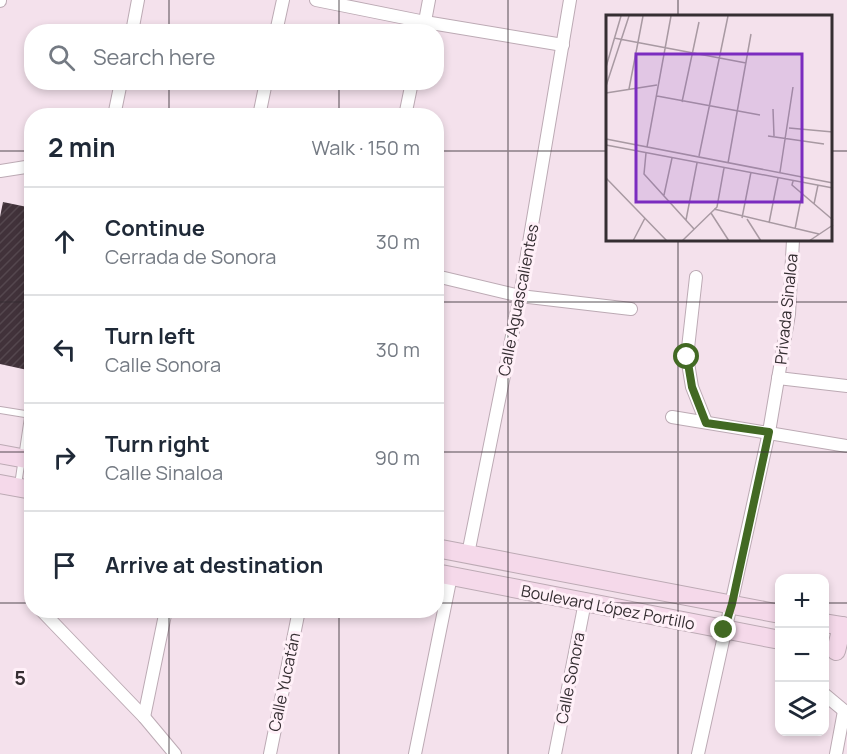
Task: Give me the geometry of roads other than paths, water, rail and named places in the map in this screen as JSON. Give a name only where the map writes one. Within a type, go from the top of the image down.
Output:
[{"type":"main road","points":[[0,454],[24,458]]},
{"type":"main road","name":"Boulevard López Portillo","points":[[444,550],[775,613]]},
{"type":"main road","name":"Boulevard López Portillo","points":[[444,574],[775,639]]},
{"type":"main road","points":[[836,651],[838,625]]},
{"type":"street","points":[[134,24],[138,0]]},
{"type":"street","points":[[278,24],[283,0]]},
{"type":"street","points":[[316,0],[412,24]]},
{"type":"street","points":[[425,24],[429,0]]},
{"type":"street","name":"Calle Aguascalientes","points":[[468,554],[520,296],[570,0]]},
{"type":"street","points":[[444,30],[563,45]]},
{"type":"street","points":[[116,108],[119,90]]},
{"type":"street","points":[[261,108],[264,90]]},
{"type":"street","points":[[407,108],[410,90]]},
{"type":"street","points":[[0,171],[24,167]]},
{"type":"street","name":"Privada Sinaloa","points":[[698,754],[769,432],[789,314],[793,242]]},
{"type":"street","points":[[696,277],[687,357],[692,387],[706,423]]},
{"type":"street","points":[[444,278],[520,296],[632,309]]},
{"type":"street","points":[[778,378],[847,386]]},
{"type":"street","points":[[672,417],[847,446]]},
{"type":"street","name":"Calle Sonora","points":[[555,754],[585,602]]},
{"type":"street","points":[[49,618],[144,717],[175,754]]},
{"type":"street","points":[[144,717],[164,618]]},
{"type":"street","name":"Calle Yucatán","points":[[270,754],[297,618]]},
{"type":"street","points":[[415,754],[437,618]]},
{"type":"street","points":[[829,697],[846,712],[836,754]]},
{"type":"lane","points":[[0,410],[24,414]]},
{"type":"lane","points":[[16,487],[24,467]]}]
